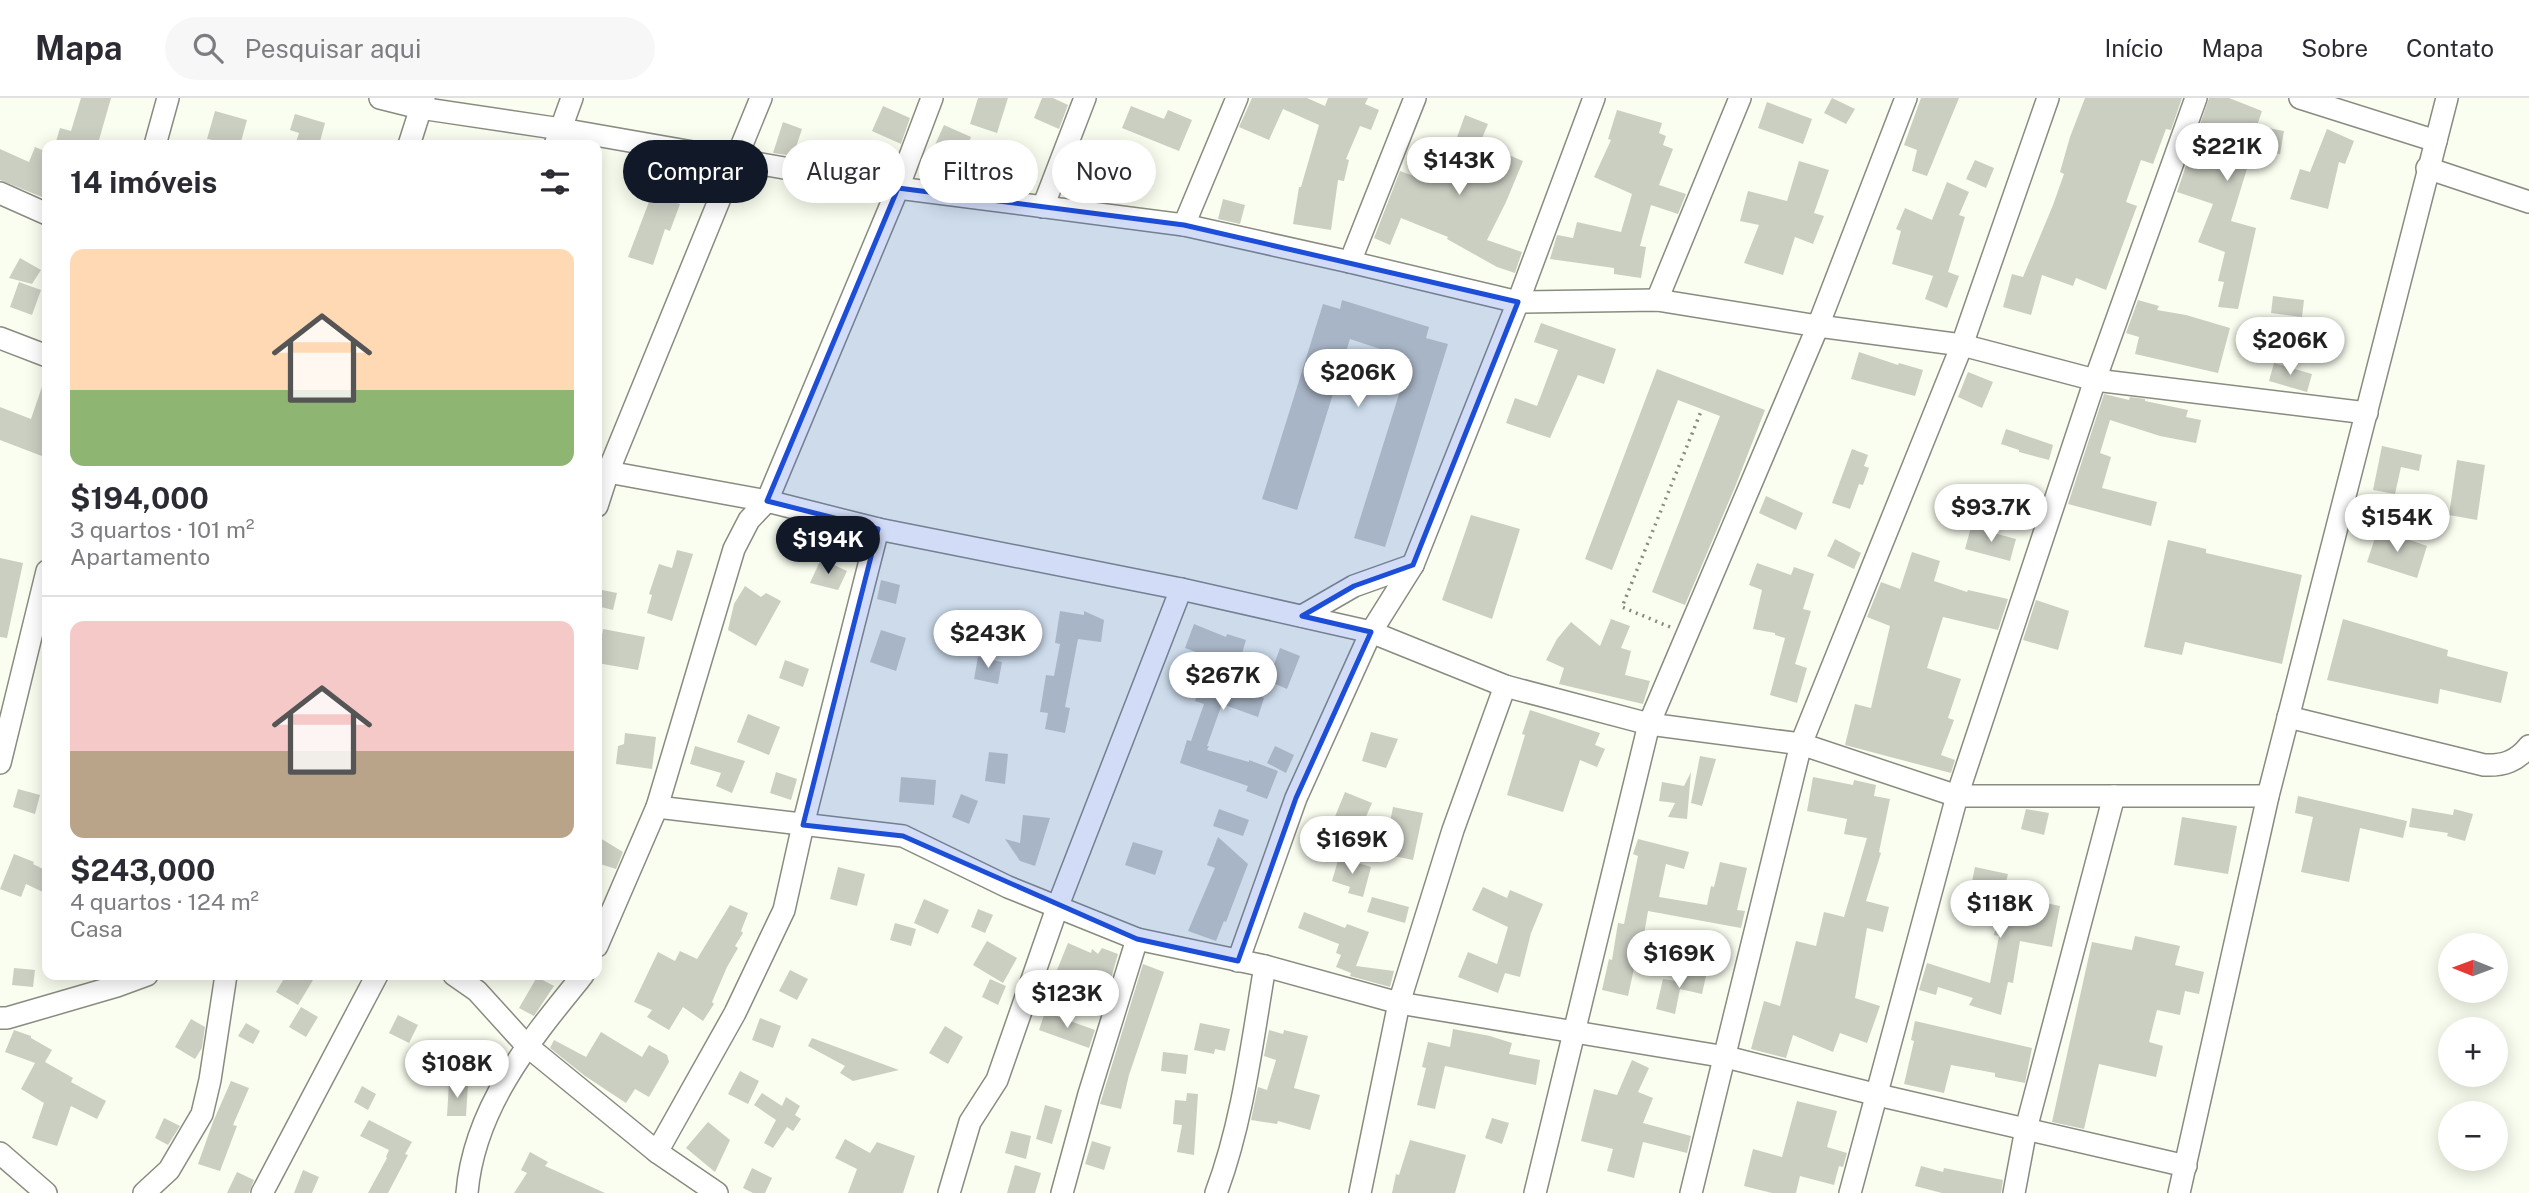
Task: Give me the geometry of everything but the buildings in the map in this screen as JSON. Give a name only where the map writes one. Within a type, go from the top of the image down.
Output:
[{"type":"street","points":[[156,140],[168,98]]},
{"type":"street","points":[[380,98],[422,103],[579,140]]},
{"type":"street","points":[[558,137],[572,98]]},
{"type":"street","points":[[745,140],[761,98]]},
{"type":"street","points":[[905,169],[932,98]]},
{"type":"street","points":[[1043,207],[1085,98]]},
{"type":"street","points":[[1184,225],[1237,98]]},
{"type":"street","points":[[1350,262],[1416,98]]},
{"type":"street","points":[[1238,961],[1296,798],[1371,632],[1413,565],[1518,302],[1594,98]]},
{"type":"street","points":[[1657,300],[1740,98]]},
{"type":"street","points":[[1535,1193],[1649,724],[1818,326],[1906,98]]},
{"type":"street","points":[[1691,1193],[1801,744],[1962,345],[2048,98]]},
{"type":"street","points":[[1850,1193],[1957,796],[2095,380],[2196,98]]},
{"type":"street","points":[[2300,98],[2435,141]]},
{"type":"street","points":[[2179,1193],[2268,796],[2447,98]]},
{"type":"street","points":[[411,140],[422,103]]},
{"type":"street","points":[[602,143],[623,146]]},
{"type":"street","points":[[2427,169],[2529,202]]},
{"type":"street","points":[[905,189],[1184,225],[1518,302],[1657,300],[1818,326],[1962,345],[2095,380],[2367,412]]},
{"type":"street","points":[[0,193],[42,212]]},
{"type":"street","points":[[718,203],[602,471],[767,501],[878,529],[1181,589],[1371,632],[1505,687],[1649,724],[1801,744],[1957,796],[2268,796]]},
{"type":"street","points":[[602,934],[657,807],[734,549],[749,520],[767,501],[892,203]]},
{"type":"street","points":[[0,338],[42,354]]},
{"type":"street","points":[[657,1152],[735,1013],[784,910],[878,529]]},
{"type":"street","points":[[1302,616],[1354,586],[1413,565]]},
{"type":"street","points":[[949,1193],[970,1122],[997,1080],[1057,908],[1181,589]]},
{"type":"street","points":[[0,763],[42,591]]},
{"type":"street","points":[[1360,1193],[1399,1003],[1452,830],[1505,687]]},
{"type":"street","points":[[2288,717],[2484,765],[2500,766],[2520,757],[2529,746]]},
{"type":"street","points":[[2014,1193],[2026,1129],[2114,796]]},
{"type":"street","points":[[657,807],[903,836],[1057,908],[1137,939],[1265,966],[1399,1003],[1726,1056],[2186,1166]]},
{"type":"street","points":[[1062,1193],[1089,1094],[1137,939]]},
{"type":"street","points":[[1216,1193],[1227,1164],[1265,966]]},
{"type":"street","points":[[0,1018],[133,980]]},
{"type":"street","points":[[144,1193],[169,1170],[202,1114],[225,980]]},
{"type":"street","points":[[261,1193],[374,980]]},
{"type":"street","points":[[461,980],[477,991],[526,1045],[657,1152],[717,1193]]},
{"type":"street","points":[[467,1193],[468,1174],[484,1124],[500,1088],[526,1045],[579,980]]},
{"type":"street","points":[[0,1153],[46,1193]]},
{"type":"path","points":[[1688,634],[1622,607],[1702,409]]},
{"type":"highlighted area","points":[[898,188],[1184,225],[1518,302],[1413,565],[1354,586],[1302,616],[1371,632],[1296,798],[1238,961],[1137,939],[903,836],[803,825],[878,529],[767,501]]}]
